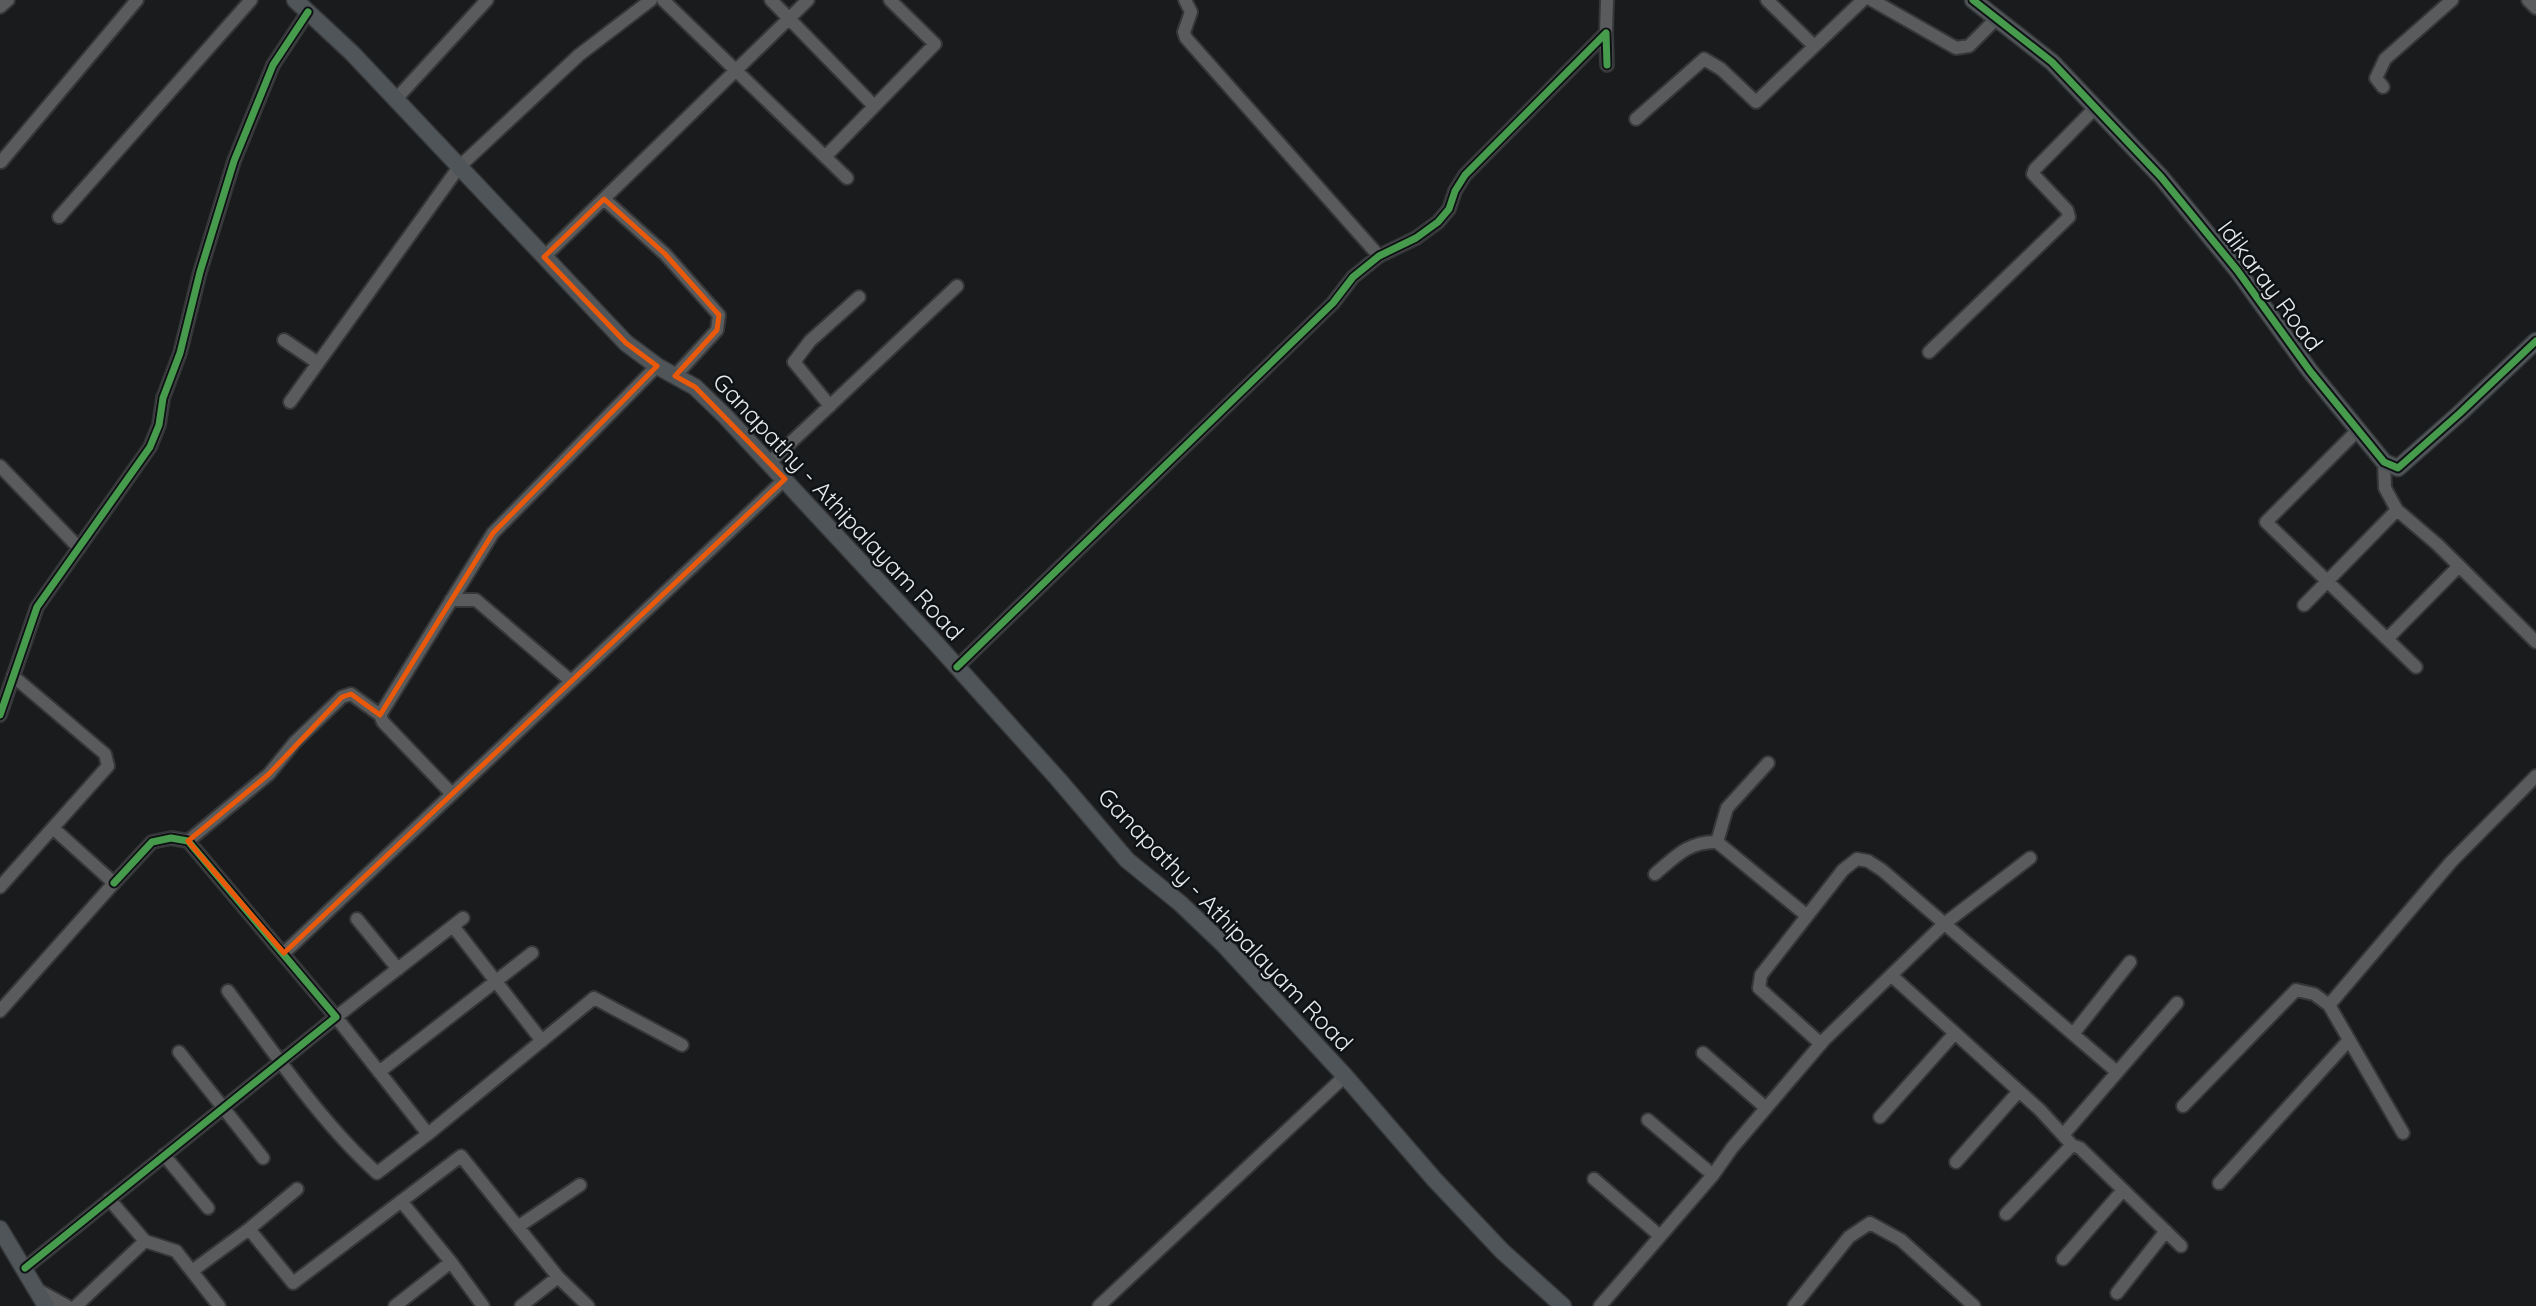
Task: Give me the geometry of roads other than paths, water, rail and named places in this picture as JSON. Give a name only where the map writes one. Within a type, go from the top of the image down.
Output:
[{"type":"main road","name":"Idikaray Road","points":[[1973,0],[2052,62],[2161,177],[2237,270],[2310,371],[2384,462]]},
{"type":"main road","name":"Ganapathy - Athipalayam Road","points":[[300,4],[352,53],[626,344],[657,366],[695,387],[769,463],[957,667],[1127,860],[1181,904],[1224,945],[1494,1242],[1563,1306]]},
{"type":"main road","points":[[2384,462],[2398,468],[2536,341]]},
{"type":"main road","points":[[0,1228],[46,1306]]},
{"type":"street","points":[[0,7],[8,0]]},
{"type":"street","points":[[1,162],[137,0]]},
{"type":"street","points":[[59,217],[251,0]]},
{"type":"street","points":[[396,99],[487,0]]},
{"type":"street","points":[[290,402],[459,167],[579,55],[651,0]]},
{"type":"street","points":[[663,0],[847,178]]},
{"type":"street","points":[[771,0],[874,106]]},
{"type":"street","points":[[544,257],[808,0]]},
{"type":"street","points":[[825,157],[935,44],[890,0]]},
{"type":"street","points":[[1185,0],[1191,12],[1184,32],[1186,38],[1379,256]]},
{"type":"street","points":[[1607,0],[1607,65]]},
{"type":"street","points":[[1767,0],[1813,45]]},
{"type":"street","points":[[1636,118],[1704,59],[1721,69],[1756,102],[1863,0]]},
{"type":"street","points":[[1872,0],[1956,48],[1969,46],[1997,18]]},
{"type":"street","points":[[2383,87],[2376,78],[2385,60],[2452,0]]},
{"type":"street","points":[[2528,0],[2536,8]]},
{"type":"street","points":[[0,715],[32,617],[150,447],[159,425],[163,398],[180,354],[200,272],[234,161],[300,4]]},
{"type":"street","points":[[957,667],[1333,303],[1353,277],[1379,256],[1416,238],[1438,222],[1449,209],[1455,191],[1465,175],[1606,33]]},
{"type":"street","points":[[1929,352],[2069,217],[2067,211],[2033,174],[2096,107]]},
{"type":"street","points":[[604,199],[665,254],[719,315],[717,330],[675,376]]},
{"type":"street","points":[[769,463],[957,286]]},
{"type":"street","points":[[830,406],[794,362],[810,341],[859,297]]},
{"type":"street","points":[[284,340],[318,363]]},
{"type":"street","points":[[380,715],[492,533],[657,366]]},
{"type":"street","points":[[2358,430],[2266,522],[2416,667]]},
{"type":"street","points":[[2384,462],[2385,488],[2397,510],[2536,642]]},
{"type":"street","points":[[0,466],[79,548]]},
{"type":"street","points":[[284,953],[785,480]]},
{"type":"street","points":[[2304,605],[2397,510]]},
{"type":"street","points":[[2387,639],[2459,566]]},
{"type":"street","points":[[452,600],[476,600],[571,681]]},
{"type":"street","points":[[0,887],[108,766],[105,754],[13,677]]},
{"type":"street","points":[[188,841],[269,774],[295,742],[342,697],[351,694],[380,715],[383,722],[452,794]]},
{"type":"street","points":[[1717,842],[1727,808],[1768,763]]},
{"type":"street","points":[[2329,1005],[2451,862],[2536,776]]},
{"type":"street","points":[[54,829],[114,883]]},
{"type":"street","points":[[0,1011],[152,842],[171,838],[188,841],[284,953],[428,1134]]},
{"type":"street","points":[[1655,874],[1685,849],[1701,841],[1717,842],[1806,915]]},
{"type":"street","points":[[1600,1306],[1821,1044],[1944,925],[2030,858]]},
{"type":"street","points":[[1821,1044],[1759,988],[1761,975],[1843,870],[1857,859],[1868,861],[1882,870],[2117,1072]]},
{"type":"street","points":[[357,919],[398,969]]},
{"type":"street","points":[[24,1268],[458,922],[496,981],[542,1041]]},
{"type":"street","points":[[379,1072],[531,953]]},
{"type":"street","points":[[2073,1034],[2130,962]]},
{"type":"street","points":[[1892,976],[2019,1091],[2067,1140],[2080,1148],[2181,1246]]},
{"type":"street","points":[[2183,1106],[2296,990],[2314,994],[2329,1005],[2403,1133]]},
{"type":"street","points":[[228,991],[357,1154],[377,1173],[594,998],[682,1045]]},
{"type":"street","points":[[2006,1214],[2067,1140],[2117,1072],[2177,1003]]},
{"type":"street","points":[[1880,1117],[1955,1033]]},
{"type":"street","points":[[2219,1183],[2349,1040]]},
{"type":"street","points":[[179,1052],[263,1158]]},
{"type":"street","points":[[1703,1053],[1766,1108]]},
{"type":"street","points":[[1099,1306],[1345,1076]]},
{"type":"street","points":[[1955,1162],[2019,1091]]},
{"type":"street","points":[[1648,1120],[1713,1175]]},
{"type":"street","points":[[164,1155],[208,1208]]},
{"type":"street","points":[[249,1229],[293,1283],[461,1156],[558,1277],[588,1306]]},
{"type":"street","points":[[1594,1179],[1660,1236]]},
{"type":"street","points":[[519,1226],[580,1185]]},
{"type":"street","points":[[192,1271],[297,1189]]},
{"type":"street","points":[[2063,1259],[2123,1190]]},
{"type":"street","points":[[109,1199],[145,1241],[176,1251],[219,1306]]},
{"type":"street","points":[[401,1201],[452,1262],[483,1306]]},
{"type":"street","points":[[1794,1306],[1849,1237],[1870,1223],[1901,1240],[1974,1306]]},
{"type":"street","points":[[2117,1293],[2165,1231]]},
{"type":"street","points":[[76,1306],[145,1241]]},
{"type":"street","points":[[395,1306],[452,1262]]},
{"type":"street","points":[[522,1306],[558,1277]]},
{"type":"street","points":[[38,1290],[67,1306]]}]
